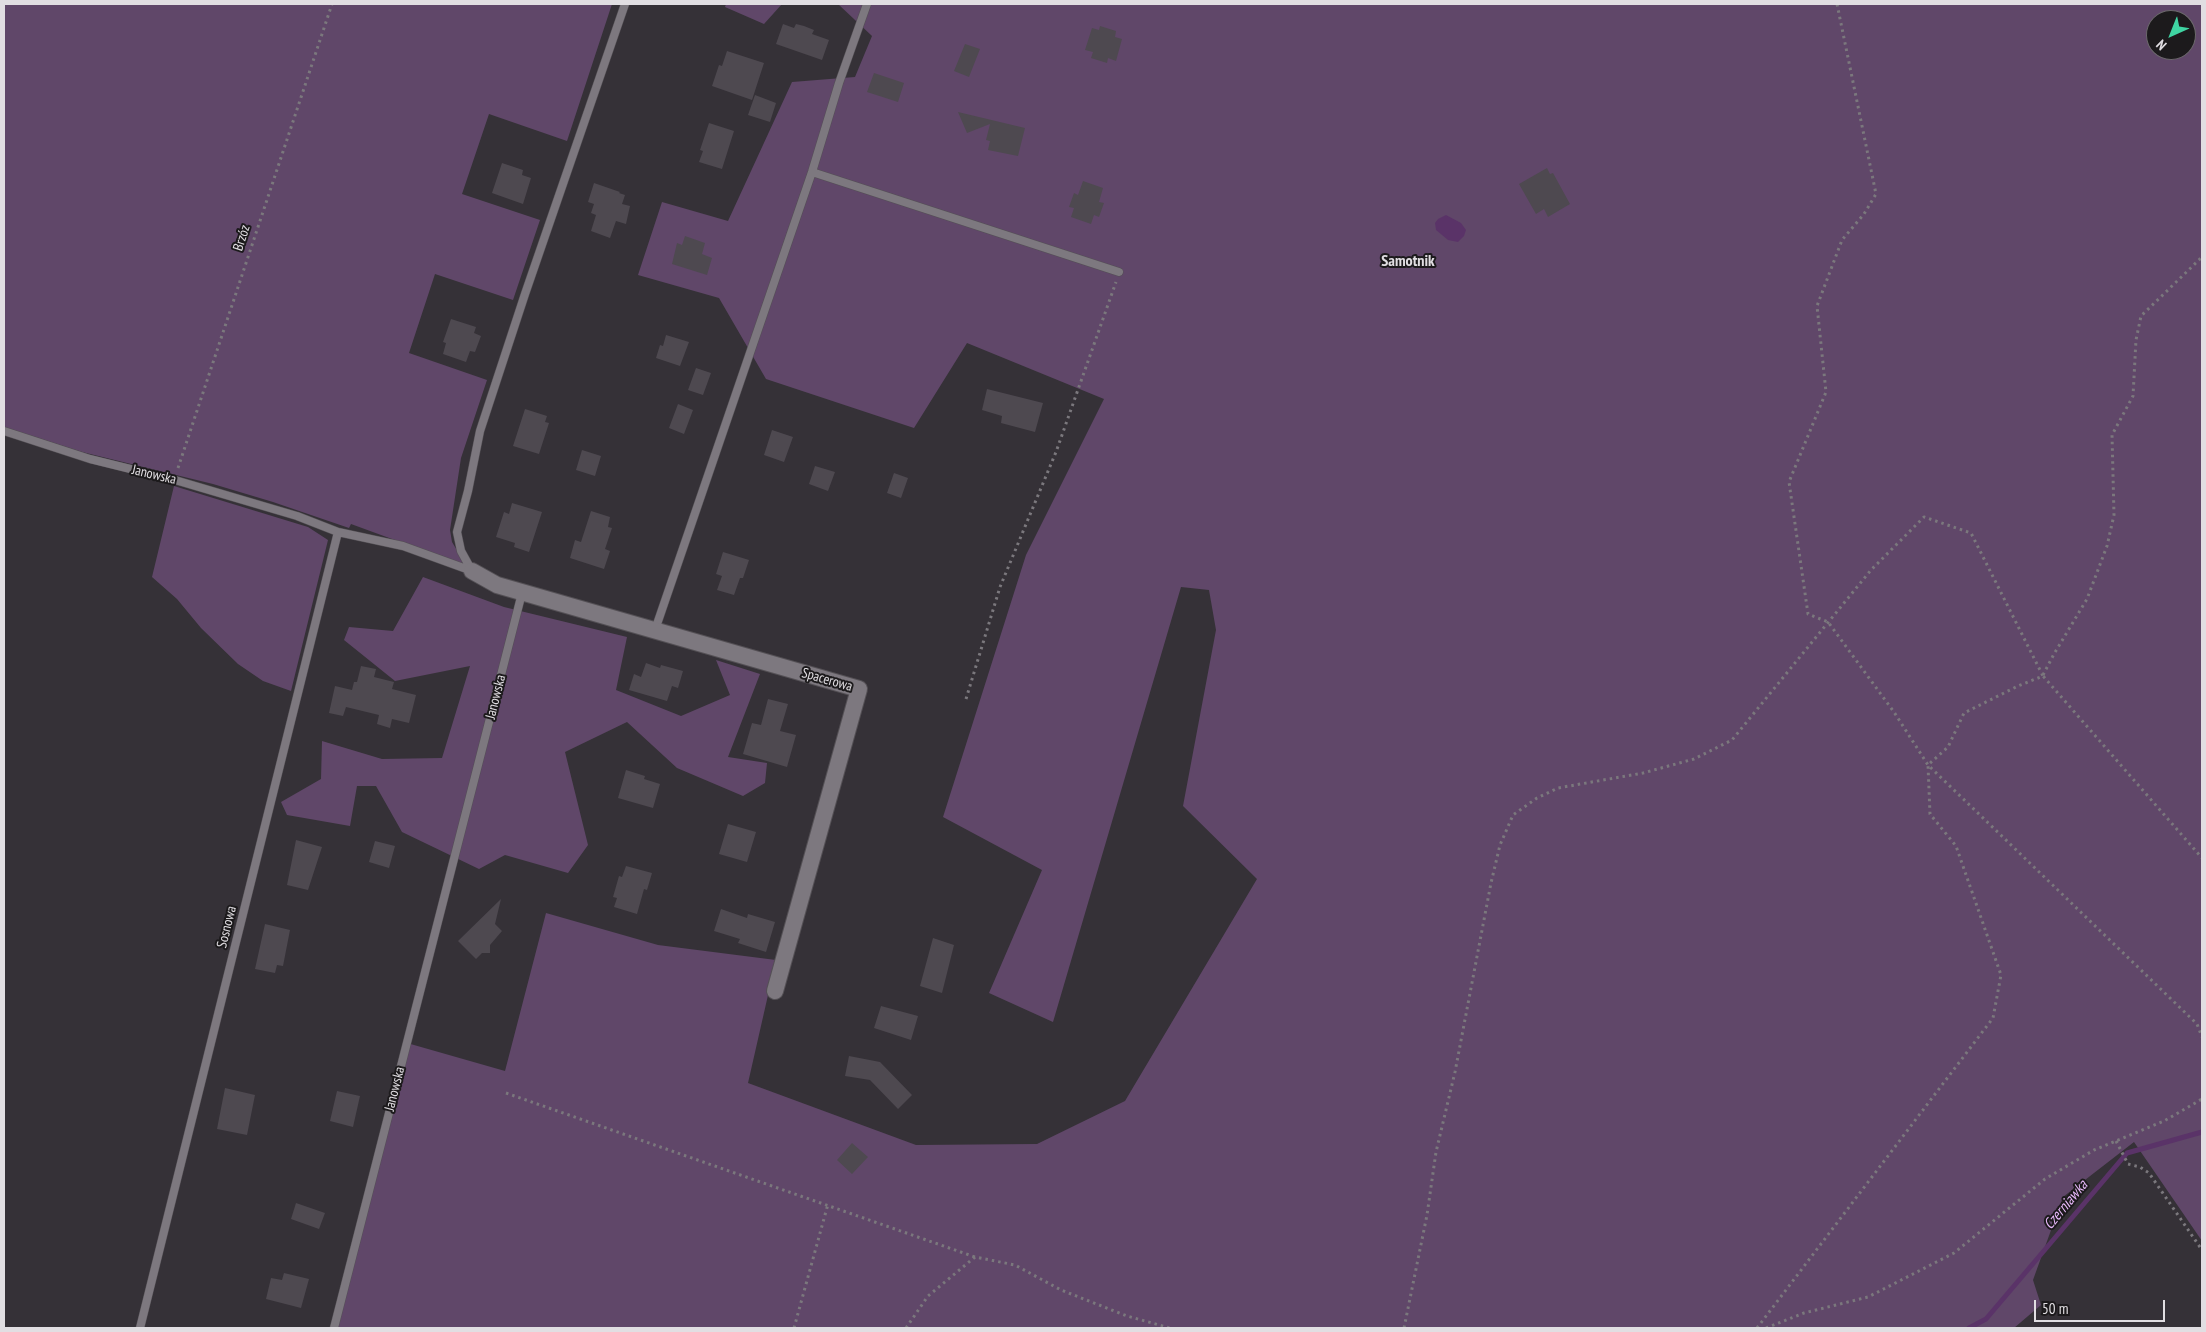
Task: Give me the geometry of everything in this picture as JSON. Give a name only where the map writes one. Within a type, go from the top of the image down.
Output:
[{"type":"street","name":"Janowska","points":[[472,570],[497,585],[522,593]]},
{"type":"street","name":"Spacerowa","points":[[522,593],[859,689],[775,991]]},
{"type":"lane","points":[[472,570],[461,551],[457,532],[468,491],[480,431],[625,4]]},
{"type":"lane","points":[[656,630],[812,172],[839,83],[867,4]]},
{"type":"lane","points":[[812,172],[1119,272]]},
{"type":"lane","name":"Janowska","points":[[4,431],[90,459],[174,480],[297,516],[338,532],[403,546],[472,570]]},
{"type":"lane","name":"Sosnowa","points":[[140,1328],[338,532]]},
{"type":"lane","name":"Janowska","points":[[334,1328],[522,593]]},
{"type":"path","name":"Brzóz","points":[[174,480],[332,4]]},
{"type":"path","points":[[1837,4],[1876,194],[1864,214],[1842,240],[1817,306],[1826,392],[1789,482],[1808,614],[1828,622],[1894,712],[1928,765],[2196,1024],[2202,1037]]},
{"type":"path","points":[[1928,765],[1948,747],[1964,713],[2018,686],[2043,676],[2087,598],[2107,546],[2114,515],[2112,434],[2133,396],[2136,340],[2141,316],[2202,257]]},
{"type":"path","points":[[966,699],[1000,587],[1056,452],[1119,272]]},
{"type":"path","points":[[1404,1328],[1427,1215],[1436,1152],[1455,1072],[1491,883],[1500,845],[1513,816],[1537,798],[1558,788],[1643,773],[1694,759],[1732,740],[1871,570],[1924,517],[1972,534],[2043,676],[2202,858]]},
{"type":"path","points":[[1757,1328],[1993,1018],[2001,975],[1956,846],[1930,814],[1928,765]]},
{"type":"path","points":[[506,1092],[975,1257],[1015,1265],[1061,1290],[1128,1316],[1170,1328]]},
{"type":"path","points":[[1766,1328],[1804,1313],[1868,1297],[1954,1253],[2045,1179],[2094,1150],[2164,1121],[2202,1099]]},
{"type":"path","points":[[2116,1141],[2128,1164],[2140,1167],[2149,1173],[2202,1250]]},
{"type":"path","points":[[794,1328],[828,1204]]},
{"type":"path","points":[[906,1328],[928,1296],[975,1257]]},
{"type":"shaded area","points":[[4,4],[612,4],[567,141],[489,114],[462,194],[540,220],[513,300],[435,274],[409,353],[487,380],[461,458],[450,530],[452,542],[464,562],[463,565],[351,524],[349,528],[213,484],[82,452],[4,427]]},
{"type":"shaded area","points":[[726,4],[782,4],[764,24],[725,7]]},
{"type":"shaded area","points":[[838,4],[2202,4],[2202,1241],[2134,1142],[2063,1197],[2033,1280],[2041,1305],[2014,1328],[334,1328],[407,1043],[505,1071],[546,913],[658,945],[776,960],[748,1083],[916,1145],[1037,1144],[1125,1101],[1257,879],[1183,806],[1216,630],[1209,590],[1181,587],[1053,1022],[989,993],[1042,870],[943,817],[1026,555],[1104,399],[967,343],[914,428],[766,379],[719,298],[638,275],[662,202],[728,221],[792,82],[855,77],[872,36]]},
{"type":"shaded area","points":[[1446,215],[1461,223],[1466,230],[1464,236],[1458,242],[1448,240],[1436,230],[1435,223]]},
{"type":"shaded area","points":[[174,486],[308,527],[328,540],[291,691],[263,681],[238,664],[201,628],[177,599],[152,577]]},
{"type":"shaded area","points":[[423,577],[504,607],[627,637],[616,690],[681,716],[730,695],[716,660],[760,674],[728,757],[767,763],[765,783],[743,796],[677,768],[627,722],[565,752],[588,845],[568,873],[505,855],[479,869],[402,832],[376,786],[357,786],[350,826],[287,815],[281,802],[321,779],[322,741],[382,759],[442,758],[470,666],[395,681],[344,640],[349,627],[393,631]]},
{"type":"building","points":[[783,24],[794,28],[796,24],[804,26],[814,30],[812,34],[829,40],[822,60],[776,44]]},
{"type":"building","points":[[1100,26],[1116,31],[1115,37],[1122,39],[1116,61],[1108,58],[1107,63],[1091,58],[1093,52],[1085,50],[1092,28],[1099,30]]},
{"type":"building","points":[[965,44],[980,49],[969,77],[954,71]]},
{"type":"building","points":[[727,51],[764,63],[752,100],[712,86],[719,65],[722,66]]},
{"type":"building","points":[[874,73],[904,83],[898,102],[867,92]]},
{"type":"building","points":[[755,95],[776,103],[770,122],[748,115]]},
{"type":"building","points":[[958,112],[1025,128],[1018,156],[988,150],[990,141],[986,140],[990,124],[967,133]]},
{"type":"building","points":[[709,123],[734,131],[722,169],[699,162],[703,151],[700,150]]},
{"type":"building","points":[[502,163],[523,170],[522,175],[531,178],[523,204],[492,193]]},
{"type":"building","points":[[1547,168],[1550,174],[1553,173],[1570,204],[1548,217],[1544,209],[1536,214],[1519,184]]},
{"type":"building","points":[[1083,181],[1103,188],[1099,202],[1104,203],[1099,217],[1094,215],[1091,224],[1071,217],[1074,208],[1069,207],[1074,193],[1078,195]]},
{"type":"building","points":[[594,183],[625,195],[622,204],[630,206],[626,224],[616,221],[610,238],[591,231],[596,215],[591,213],[594,204],[588,202]]},
{"type":"building","points":[[685,236],[705,243],[702,254],[712,258],[707,275],[672,264],[677,243],[682,245]]},
{"type":"building","points":[[451,319],[476,327],[474,333],[481,336],[475,352],[470,351],[466,362],[443,354],[446,343],[443,342]]},
{"type":"building","points":[[666,335],[689,342],[680,366],[656,358],[660,345],[663,346]]},
{"type":"building","points":[[696,368],[711,373],[703,395],[688,390]]},
{"type":"building","points":[[987,389],[1043,403],[1035,432],[1001,423],[1002,416],[982,410]]},
{"type":"building","points":[[678,404],[693,410],[684,434],[669,428]]},
{"type":"building","points":[[525,409],[547,416],[545,422],[549,423],[539,454],[513,446]]},
{"type":"building","points":[[772,430],[793,437],[784,462],[764,455]]},
{"type":"building","points":[[582,450],[601,456],[595,476],[576,470]]},
{"type":"building","points":[[815,466],[835,472],[828,491],[809,484]]},
{"type":"building","points":[[894,473],[908,478],[901,498],[887,493]]},
{"type":"building","points":[[512,503],[542,512],[529,552],[514,547],[515,543],[496,537],[504,512],[509,514]]},
{"type":"building","points":[[591,511],[610,517],[608,527],[612,528],[605,549],[610,551],[604,569],[570,558],[575,540],[581,542]]},
{"type":"building","points":[[723,552],[749,560],[743,578],[740,578],[734,595],[717,590],[722,576],[716,574]]},
{"type":"building","points":[[646,663],[660,668],[661,665],[683,671],[678,688],[672,686],[667,701],[629,690],[634,674],[641,677]]},
{"type":"building","points":[[361,666],[376,669],[374,677],[394,682],[392,689],[416,695],[409,723],[392,719],[390,728],[377,724],[379,715],[346,707],[343,716],[329,713],[335,686],[352,690],[354,682],[357,682]]},
{"type":"building","points":[[768,699],[788,704],[780,731],[796,735],[787,767],[743,754],[752,723],[761,725]]},
{"type":"building","points":[[626,770],[645,776],[644,779],[660,784],[653,808],[618,798]]},
{"type":"building","points":[[728,824],[756,832],[747,862],[719,854]]},
{"type":"building","points":[[296,840],[322,847],[308,890],[287,885]]},
{"type":"building","points":[[375,841],[395,846],[389,868],[369,862]]},
{"type":"building","points":[[626,866],[652,873],[647,890],[644,889],[637,914],[614,907],[617,898],[613,897],[619,876],[622,877]]},
{"type":"building","points":[[501,899],[495,924],[502,931],[490,945],[490,953],[482,953],[476,959],[458,941]]},
{"type":"building","points":[[721,909],[747,918],[748,914],[775,922],[766,952],[738,943],[740,939],[714,931]]},
{"type":"building","points":[[265,924],[290,930],[283,966],[277,965],[275,973],[255,969]]},
{"type":"building","points":[[933,938],[954,945],[942,993],[920,986]]},
{"type":"building","points":[[881,1006],[918,1016],[911,1040],[874,1028]]},
{"type":"building","points":[[849,1056],[880,1062],[912,1095],[898,1109],[870,1080],[845,1076]]},
{"type":"building","points":[[225,1088],[255,1095],[247,1135],[217,1129]]},
{"type":"building","points":[[337,1091],[360,1096],[353,1127],[330,1121]]},
{"type":"building","points":[[852,1143],[868,1157],[852,1174],[837,1160]]},
{"type":"building","points":[[296,1203],[325,1213],[319,1229],[291,1219]]},
{"type":"building","points":[[284,1273],[309,1279],[301,1308],[266,1299],[271,1278],[282,1280]]},
{"type":"waterway","name":"Czerniawka","points":[[1969,1328],[1986,1319],[2127,1153],[2202,1132]]},
{"type":"district","name":"Samotnik","points":[[1408,261]]}]
